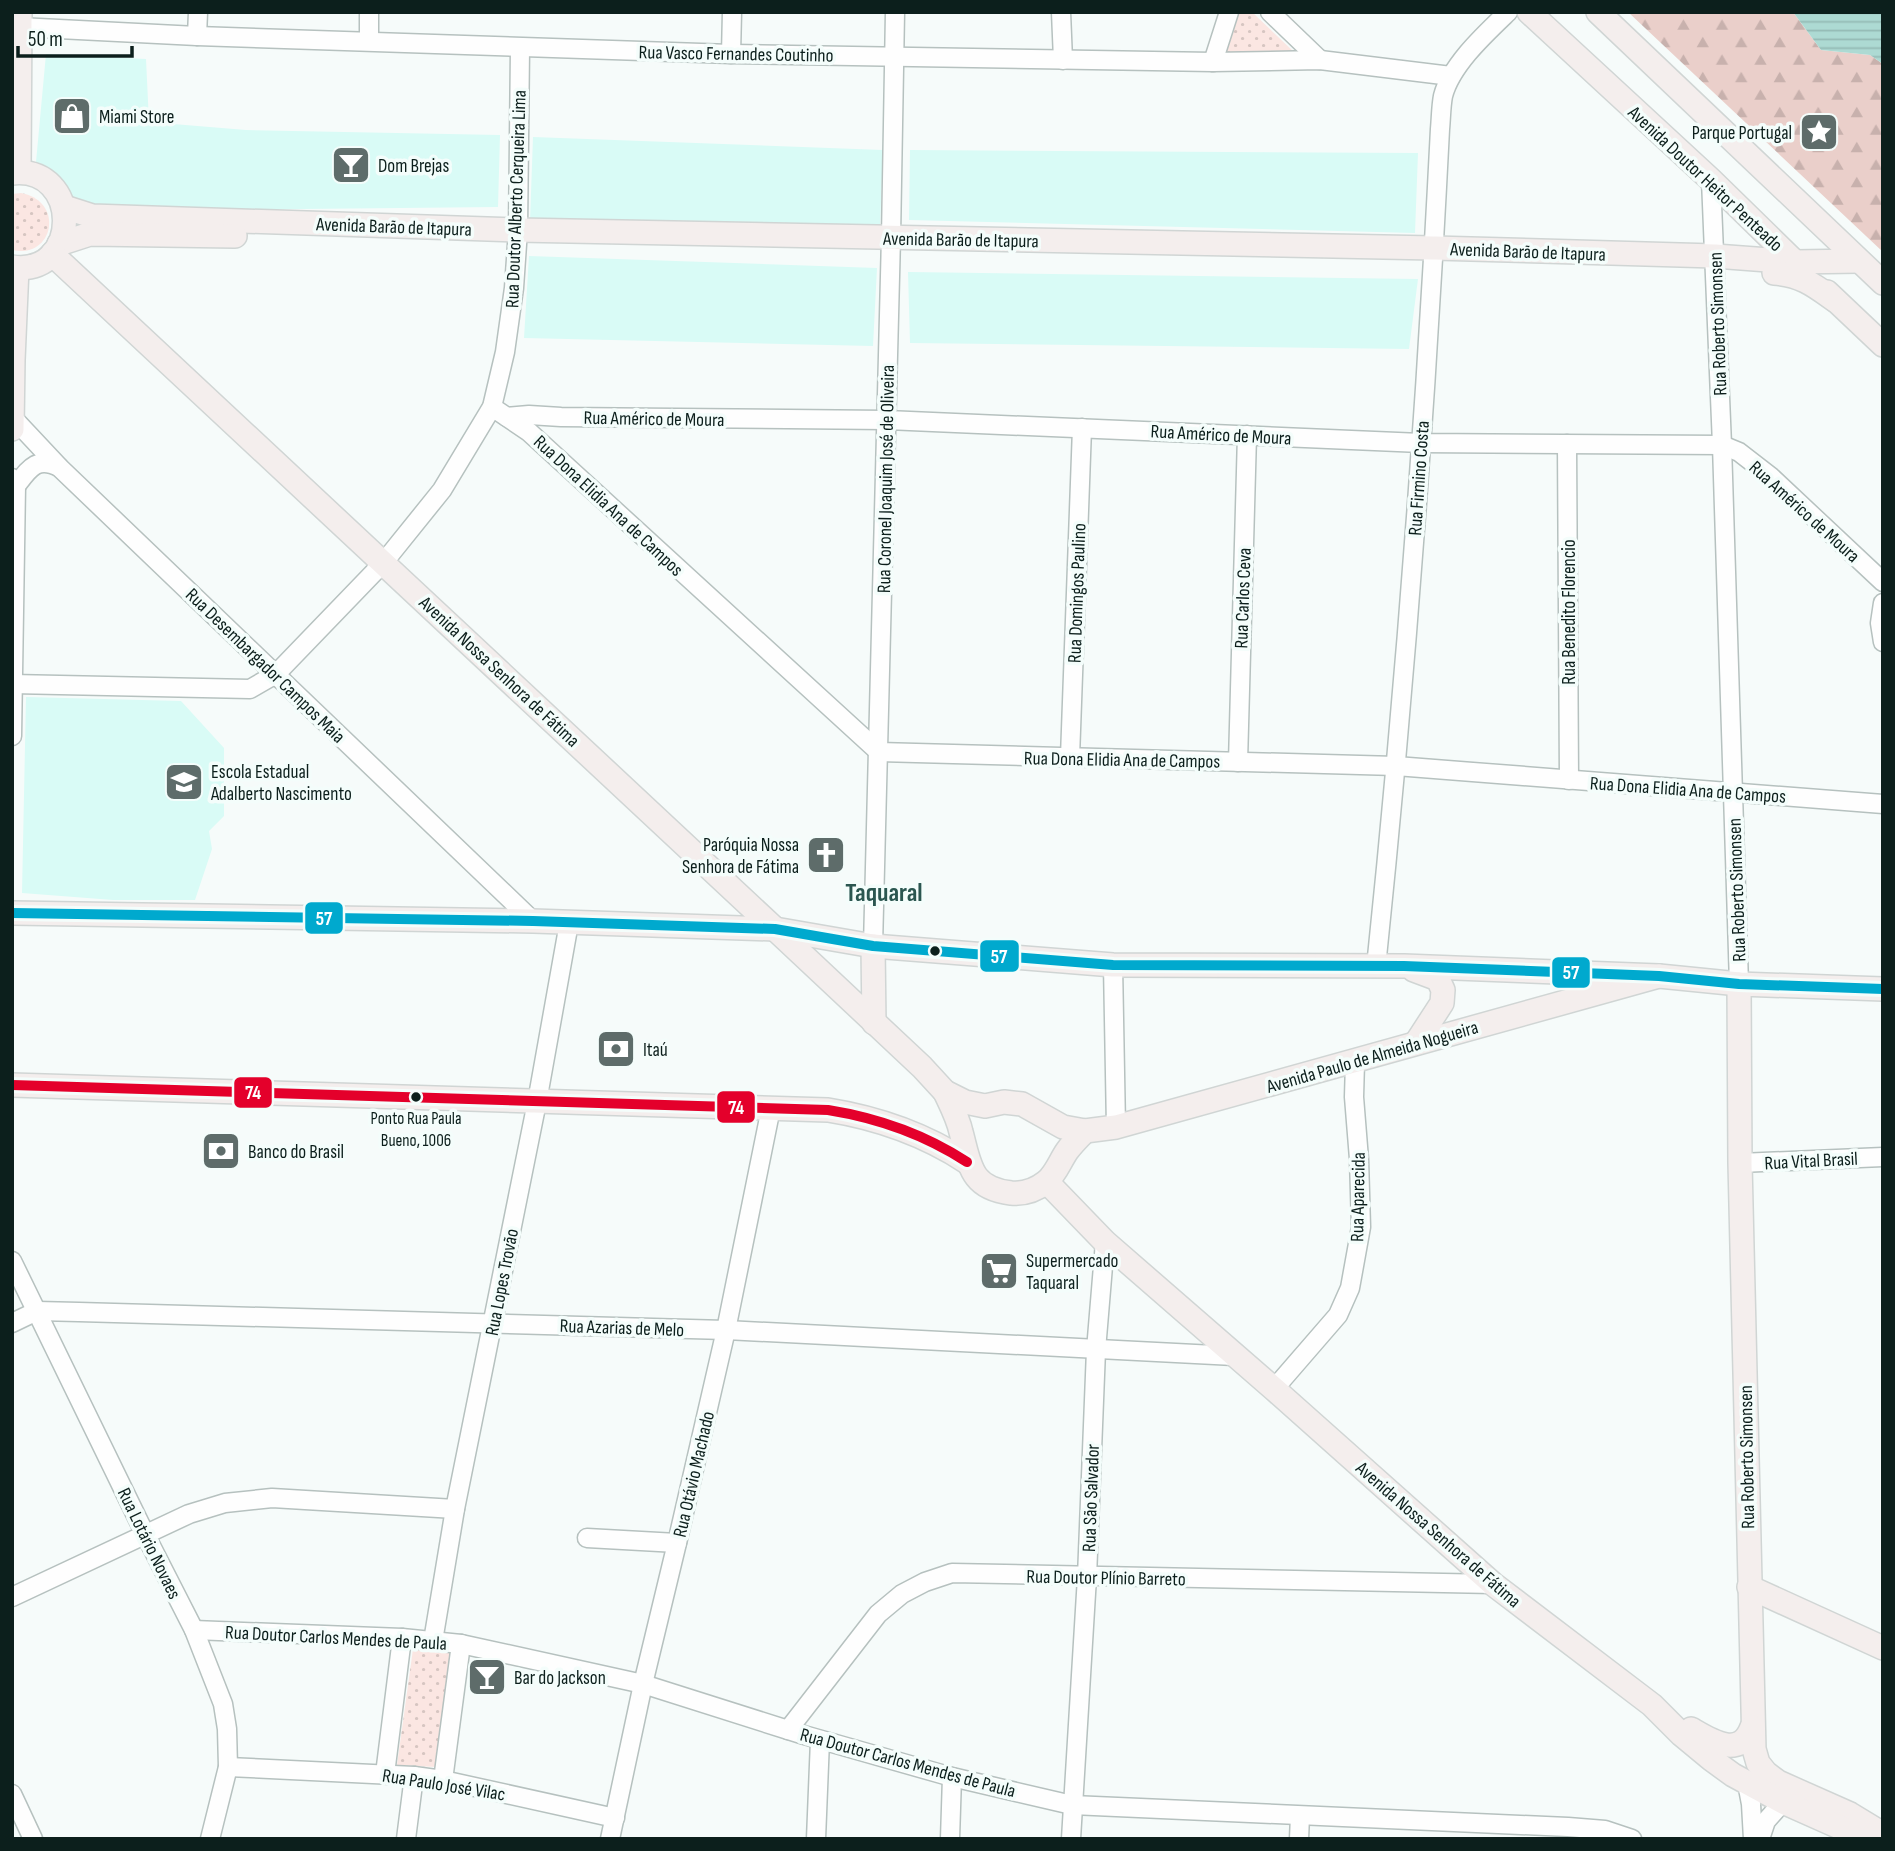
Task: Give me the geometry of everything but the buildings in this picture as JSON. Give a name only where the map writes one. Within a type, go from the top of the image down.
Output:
[{"type":"main road","name":"Avenida Doutor Heitor Penteado","points":[[1529,12],[1711,180],[1883,345]]},
{"type":"main road","points":[[1598,12],[1883,284]]},
{"type":"main road","points":[[20,20],[15,173],[33,175],[47,182],[57,193],[64,207],[66,222],[56,249]]},
{"type":"main road","name":"Avenida Barão de Itapura","points":[[64,207],[92,216],[517,236]]},
{"type":"main road","name":"Avenida Barão de Itapura","points":[[14,268],[30,267],[42,262],[56,249],[90,234],[517,236],[1715,263],[1859,261]]},
{"type":"main road","name":"Avenida Nossa Senhora de Fátima","points":[[56,249],[384,562],[922,1067],[945,1092]]},
{"type":"main road","name":"Avenida Barão de Itapura","points":[[1715,263],[1788,274],[1806,280],[1836,301]]},
{"type":"main road","points":[[13,424],[14,268]]},
{"type":"main road","points":[[12,913],[775,929],[873,946],[1113,965],[1404,966],[1659,976],[1739,984],[1883,989]]},
{"type":"main road","points":[[873,946],[874,1023]]},
{"type":"main road","points":[[1404,966],[1438,979],[1443,990],[1442,1003],[1416,1043]]},
{"type":"main road","name":"Avenida Paulo de Almeida Nogueira","points":[[1085,1131],[1116,1127],[1659,976]]},
{"type":"main road","name":"Rua Roberto Simonsen","points":[[1739,984],[1740,1163],[1752,1727]]},
{"type":"main road","points":[[12,1085],[828,1110],[894,1125],[925,1138],[967,1162]]},
{"type":"main road","points":[[945,1092],[965,1102],[985,1106],[1004,1102],[1022,1104],[1063,1127],[1085,1131]]},
{"type":"main road","points":[[945,1092],[959,1124],[967,1162],[973,1173],[1000,1192],[1016,1194],[1032,1190],[1046,1182],[1066,1152],[1085,1131]]},
{"type":"main road","name":"Avenida Nossa Senhora de Fátima","points":[[1046,1182],[1105,1242],[1493,1584],[1652,1705],[1711,1759],[1747,1783],[1783,1802],[1866,1839]]},
{"type":"main road","points":[[1749,1587],[1883,1648]]},
{"type":"main road","points":[[1652,1705],[1705,1737],[1724,1745],[1739,1743],[1746,1738],[1752,1727]]},
{"type":"main road","points":[[1747,1783],[1746,1762],[1752,1727]]},
{"type":"main road","points":[[1752,1727],[1758,1763],[1770,1777],[1850,1814],[1883,1834]]},
{"type":"street","points":[[197,36],[198,12]]},
{"type":"street","points":[[369,12],[369,41]]},
{"type":"street","points":[[731,54],[732,12]]},
{"type":"street","name":"Rua Coronel Joaquim José de Oliveira","points":[[873,946],[895,12]]},
{"type":"street","points":[[1061,12],[1063,60]]},
{"type":"street","points":[[1213,62],[1229,12]]},
{"type":"street","points":[[1270,12],[1320,60]]},
{"type":"street","name":"Rua Firmino Costa","points":[[1376,967],[1396,766],[1421,443],[1443,96],[1451,76],[1508,12]]},
{"type":"street","name":"Rua Vasco Fernandes Coutinho","points":[[20,20],[197,36],[520,48],[1063,60],[1320,60],[1451,76]]},
{"type":"street","name":"Rua Doutor Alberto Cerqueira Lima","points":[[13,684],[250,689],[276,674],[384,562],[442,490],[492,407],[505,352],[514,288],[517,236],[520,48]]},
{"type":"street","name":"Rua Roberto Simonsen","points":[[1711,180],[1739,984]]},
{"type":"street","name":"Rua Dona Elidia Ana de Campos","points":[[492,407],[529,432],[878,752],[1396,766],[1883,804]]},
{"type":"street","name":"Rua Américo de Moura","points":[[507,417],[529,415],[887,420],[1421,443],[1722,445],[1739,452],[1770,476],[1883,582]]},
{"type":"street","name":"Rua Desembargador Campos Maia","points":[[13,424],[533,922]]},
{"type":"street","name":"Rua Domingos Paulino","points":[[1070,757],[1082,428]]},
{"type":"street","name":"Rua Carlos Ceva","points":[[1238,762],[1247,435]]},
{"type":"street","name":"Rua Benedito Florencio","points":[[1567,444],[1569,780]]},
{"type":"street","points":[[12,736],[14,482],[40,463],[59,467]]},
{"type":"street","points":[[1883,603],[1880,623],[1883,642]]},
{"type":"street","name":"Rua Lopes Trovão","points":[[433,1641],[455,1509],[537,1102],[569,923]]},
{"type":"street","points":[[1113,965],[1116,1127]]},
{"type":"street","name":"Rua Aparecida","points":[[1274,1389],[1338,1315],[1350,1288],[1361,1227],[1354,1097],[1355,1062]]},
{"type":"street","name":"Rua Otávio Machado","points":[[610,1839],[643,1684],[726,1330],[771,1108]]},
{"type":"street","name":"Rua Vital Brasil","points":[[1740,1163],[1883,1157]]},
{"type":"street","name":"Rua São Salvador","points":[[1071,1839],[1087,1577],[1096,1350],[1105,1242]]},
{"type":"street","name":"Rua Lotário Novaes","points":[[12,1261],[194,1630],[223,1704],[228,1767],[210,1839]]},
{"type":"street","name":"Rua Azarias de Melo","points":[[12,1323],[37,1311],[726,1330],[1234,1356]]},
{"type":"street","points":[[12,1597],[189,1514],[225,1503],[272,1498],[455,1509]]},
{"type":"street","points":[[587,1538],[677,1544]]},
{"type":"street","name":"Rua Doutor Plínio Barreto","points":[[788,1730],[878,1614],[902,1594],[925,1582],[952,1573],[1493,1584]]},
{"type":"street","name":"Rua Doutor Carlos Mendes de Paula","points":[[194,1630],[402,1638],[461,1644],[643,1684],[820,1740],[953,1777],[1072,1805],[1568,1827],[1605,1830],[1632,1839]]},
{"type":"street","points":[[385,1774],[402,1638]]},
{"type":"street","points":[[443,1780],[461,1644]]},
{"type":"street","points":[[816,1839],[820,1740]]},
{"type":"street","name":"Rua Paulo José Vilac","points":[[228,1767],[414,1776],[615,1818]]},
{"type":"street","points":[[406,1839],[414,1776]]},
{"type":"street","points":[[950,1839],[953,1777]]},
{"type":"street","points":[[1747,1783],[1753,1839]]},
{"type":"street","points":[[12,1794],[33,1839]]},
{"type":"street","points":[[1760,1839],[1766,1821],[1783,1802]]},
{"type":"street","points":[[1299,1839],[1300,1816]]},
{"type":"shaded area","points":[[1233,12],[1252,12],[1294,52],[1222,52]]},
{"type":"shaded area","points":[[1793,12],[1883,12],[1883,64],[1870,55],[1821,50]]},
{"type":"shaded area","points":[[46,54],[146,59],[149,122],[246,130],[500,135],[498,207],[105,211],[64,195],[36,162]]},
{"type":"shaded area","points":[[533,137],[883,150],[880,227],[530,221]]},
{"type":"shaded area","points":[[910,150],[1418,153],[1415,233],[909,220]]},
{"type":"shaded area","points":[[21,193],[35,198],[44,207],[49,217],[49,228],[45,238],[37,246],[26,250],[12,250],[12,194]]},
{"type":"shaded area","points":[[529,256],[877,268],[873,346],[524,338]]},
{"type":"shaded area","points":[[908,272],[1418,279],[1409,349],[910,343]]},
{"type":"shaded area","points":[[26,697],[181,701],[224,748],[224,816],[209,831],[212,849],[195,900],[113,900],[22,893]]},
{"type":"shaded area","points":[[413,1649],[450,1652],[436,1767],[397,1765]]},
{"type":"green space","name":"Parque Portugal","points":[[1628,12],[1793,12],[1821,50],[1870,55],[1883,64],[1883,252]]},
{"type":"transit line","name":"57","points":[[12,913],[533,921],[775,929],[873,946],[1113,965],[1404,966],[1659,976],[1739,984],[1883,989]]},
{"type":"transit line","name":"74","points":[[12,1085],[828,1110],[900,1128],[967,1162]]},
{"type":"place","name":"Miami Store","points":[[72,116]]},
{"type":"place","name":"Parque Portugal","points":[[1819,132]]},
{"type":"place","name":"Dom Brejas","points":[[351,165]]},
{"type":"place","name":"Escola Estadual Adalberto Nascimento","points":[[184,782]]},
{"type":"place","name":"Paróquia Nossa Senhora de Fátima","points":[[826,855]]},
{"type":"place","name":"Itaú","points":[[616,1049]]},
{"type":"place","name":"Ponto Rua Paula Bueno, 1006","points":[[416,1097]]},
{"type":"place","name":"Banco do Brasil","points":[[221,1151]]},
{"type":"place","name":"Supermercado Taquaral","points":[[999,1271]]},
{"type":"place","name":"Bar do Jackson","points":[[487,1677]]},
{"type":"district","name":"Taquaral","points":[[884,892]]}]
